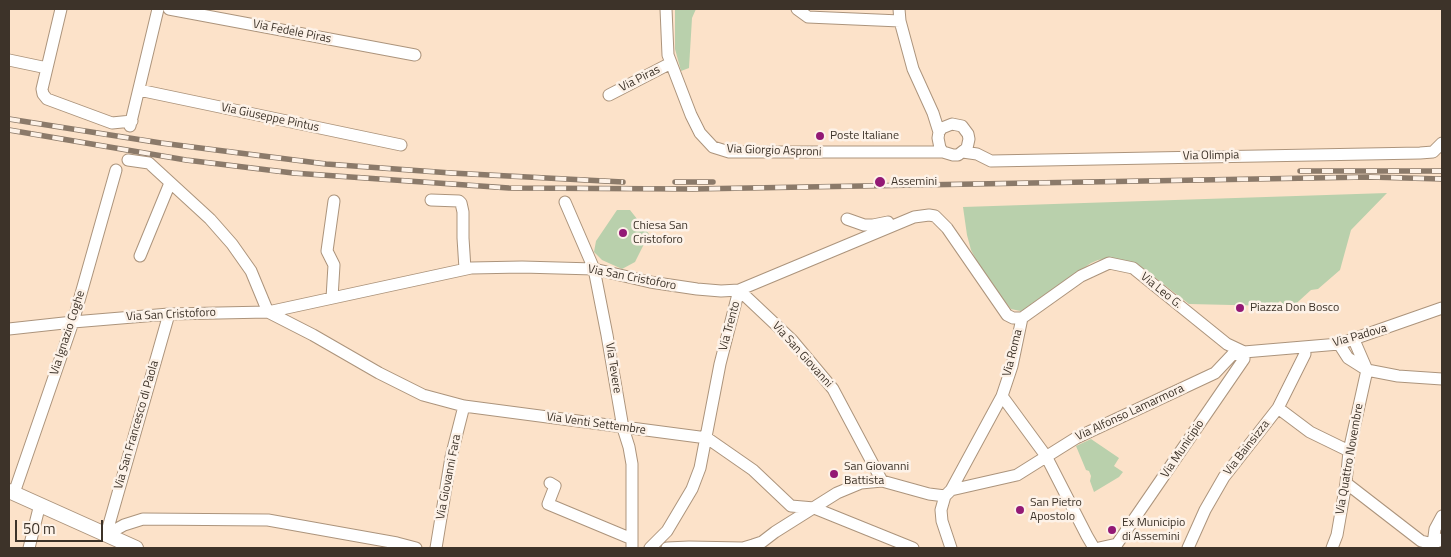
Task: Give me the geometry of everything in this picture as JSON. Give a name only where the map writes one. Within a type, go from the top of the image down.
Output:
[{"type":"main road","points":[[11,492],[136,548]]},
{"type":"street","points":[[60,9],[42,89],[43,94],[47,99],[112,123],[131,124],[158,9]]},
{"type":"street","name":"Via Fedele Piras","points":[[169,9],[415,55]]},
{"type":"street","name":"Via Giorgio Asproni","points":[[666,9],[668,55],[691,115],[700,132],[713,147],[729,152],[943,152]]},
{"type":"street","points":[[797,9],[808,17],[900,15],[913,69],[933,113],[940,148],[943,152],[953,155],[963,152],[967,148],[969,138]]},
{"type":"street","points":[[9,60],[47,68]]},
{"type":"street","name":"Via Piras","points":[[609,95],[671,63]]},
{"type":"street","name":"Via Giuseppe Pintus","points":[[139,90],[401,145]]},
{"type":"street","points":[[933,113],[952,124],[962,126],[968,134],[976,154]]},
{"type":"street","points":[[924,151],[942,128],[952,124]]},
{"type":"street","name":"Via Olimpia","points":[[963,152],[976,154],[991,160],[1420,153],[1433,152],[1442,143]]},
{"type":"street","points":[[128,160],[149,163],[210,219],[232,244],[251,271],[268,312]]},
{"type":"street","name":"Via Ignazio Coghe","points":[[11,492],[73,322],[116,170]]},
{"type":"street","points":[[140,256],[170,183]]},
{"type":"street","points":[[431,200],[458,200],[461,203],[465,269]]},
{"type":"street","points":[[332,298],[334,265],[327,251],[334,201]]},
{"type":"street","name":"Via Tevere","points":[[550,483],[555,486],[548,504],[632,544],[632,464],[629,447],[622,428],[594,269],[565,202]]},
{"type":"street","name":"Via Trento","points":[[650,548],[667,531],[692,489],[700,468],[720,364],[739,290],[914,217],[929,215]]},
{"type":"street","name":"Via Roma","points":[[929,215],[934,216],[943,224],[1007,315],[1013,318],[1022,318],[1012,366],[1002,396],[948,493]]},
{"type":"street","points":[[847,220],[864,225],[872,225],[914,217]]},
{"type":"street","name":"Via Leo G.","points":[[1022,318],[1081,276],[1109,263],[1133,268],[1227,344],[1244,352]]},
{"type":"street","name":"Via San Cristoforo","points":[[9,330],[73,322],[169,314],[268,312],[465,269],[522,267],[594,269],[650,282],[697,289],[739,290]]},
{"type":"street","name":"Via San Giovanni","points":[[739,290],[792,340],[832,389],[882,481]]},
{"type":"street","name":"Via Padova","points":[[1244,352],[1339,344],[1442,308]]},
{"type":"street","name":"Via Venti Settembre","points":[[268,312],[423,395],[464,406],[706,438],[753,470],[791,506],[814,508],[913,548]]},
{"type":"street","name":"Via San Francesco di Paola","points":[[106,535],[169,314]]},
{"type":"street","points":[[1354,340],[1366,370]]},
{"type":"street","points":[[1339,344],[1348,358],[1366,370],[1398,376],[1442,379]]},
{"type":"street","name":"Via Bainsizza","points":[[1188,548],[1205,510],[1224,477],[1278,408],[1305,354],[1304,348]]},
{"type":"street","name":"Via Alfonso Lamarmora","points":[[948,493],[1016,475],[1076,438],[1215,373],[1232,356],[1244,352]]},
{"type":"street","name":"Via Municipio","points":[[1121,546],[1244,359],[1244,352]]},
{"type":"street","name":"Via Quattro Novembre","points":[[1332,548],[1337,535],[1346,483],[1349,451],[1366,370]]},
{"type":"street","points":[[1215,373],[1222,376],[1227,383]]},
{"type":"street","points":[[1002,396],[1046,456],[1094,548]]},
{"type":"street","name":"Via Giovanni Fara","points":[[436,548],[450,457],[464,406]]},
{"type":"street","points":[[1278,408],[1310,432],[1349,451]]},
{"type":"street","points":[[667,548],[743,548],[754,545],[762,542],[836,493],[861,483],[882,481],[929,494],[948,493],[940,510],[951,548]]},
{"type":"street","points":[[1346,483],[1421,541],[1438,542],[1435,529],[1442,516]]},
{"type":"street","points":[[29,548],[40,504]]},
{"type":"street","points":[[106,535],[124,525],[143,519],[268,520],[397,542],[416,548]]},
{"type":"street","points":[[1099,548],[1121,546]]},
{"type":"green space","points":[[675,9],[696,9],[692,18],[689,68],[681,71],[675,49]]},
{"type":"green space","points":[[1387,193],[1351,230],[1340,270],[1318,289],[1311,290],[1289,310],[1280,301],[1275,306],[1189,304],[1149,273],[1129,262],[1110,258],[1091,263],[1031,304],[1032,306],[1025,312],[1011,309],[983,273],[971,250],[963,207]]},
{"type":"green space","points":[[617,210],[630,210],[649,234],[635,262],[622,269],[602,260],[594,252],[596,241]]},
{"type":"green space","points":[[1091,439],[1119,458],[1114,466],[1123,472],[1119,477],[1094,492],[1090,481],[1091,476],[1089,471],[1086,470],[1076,446]]},
{"type":"railway","points":[[9,119],[161,143],[326,164],[623,182]]},
{"type":"railway","points":[[9,130],[186,160],[293,173],[509,188],[693,189],[1369,177],[1442,179]]},
{"type":"railway","points":[[1300,171],[1442,171]]},
{"type":"railway","points":[[675,182],[713,182]]},
{"type":"place","name":"Poste Italiane","points":[[820,136]]},
{"type":"place","name":"Assemini","points":[[880,182]]},
{"type":"place","name":"Chiesa San Cristoforo","points":[[623,233]]},
{"type":"place","name":"Piazza Don Bosco","points":[[1240,308]]},
{"type":"place","name":"San Giovanni Battista","points":[[834,474]]},
{"type":"place","name":"San Pietro Apostolo","points":[[1020,510]]},
{"type":"place","name":"Ex Municipio di Assemini","points":[[1112,530]]}]
